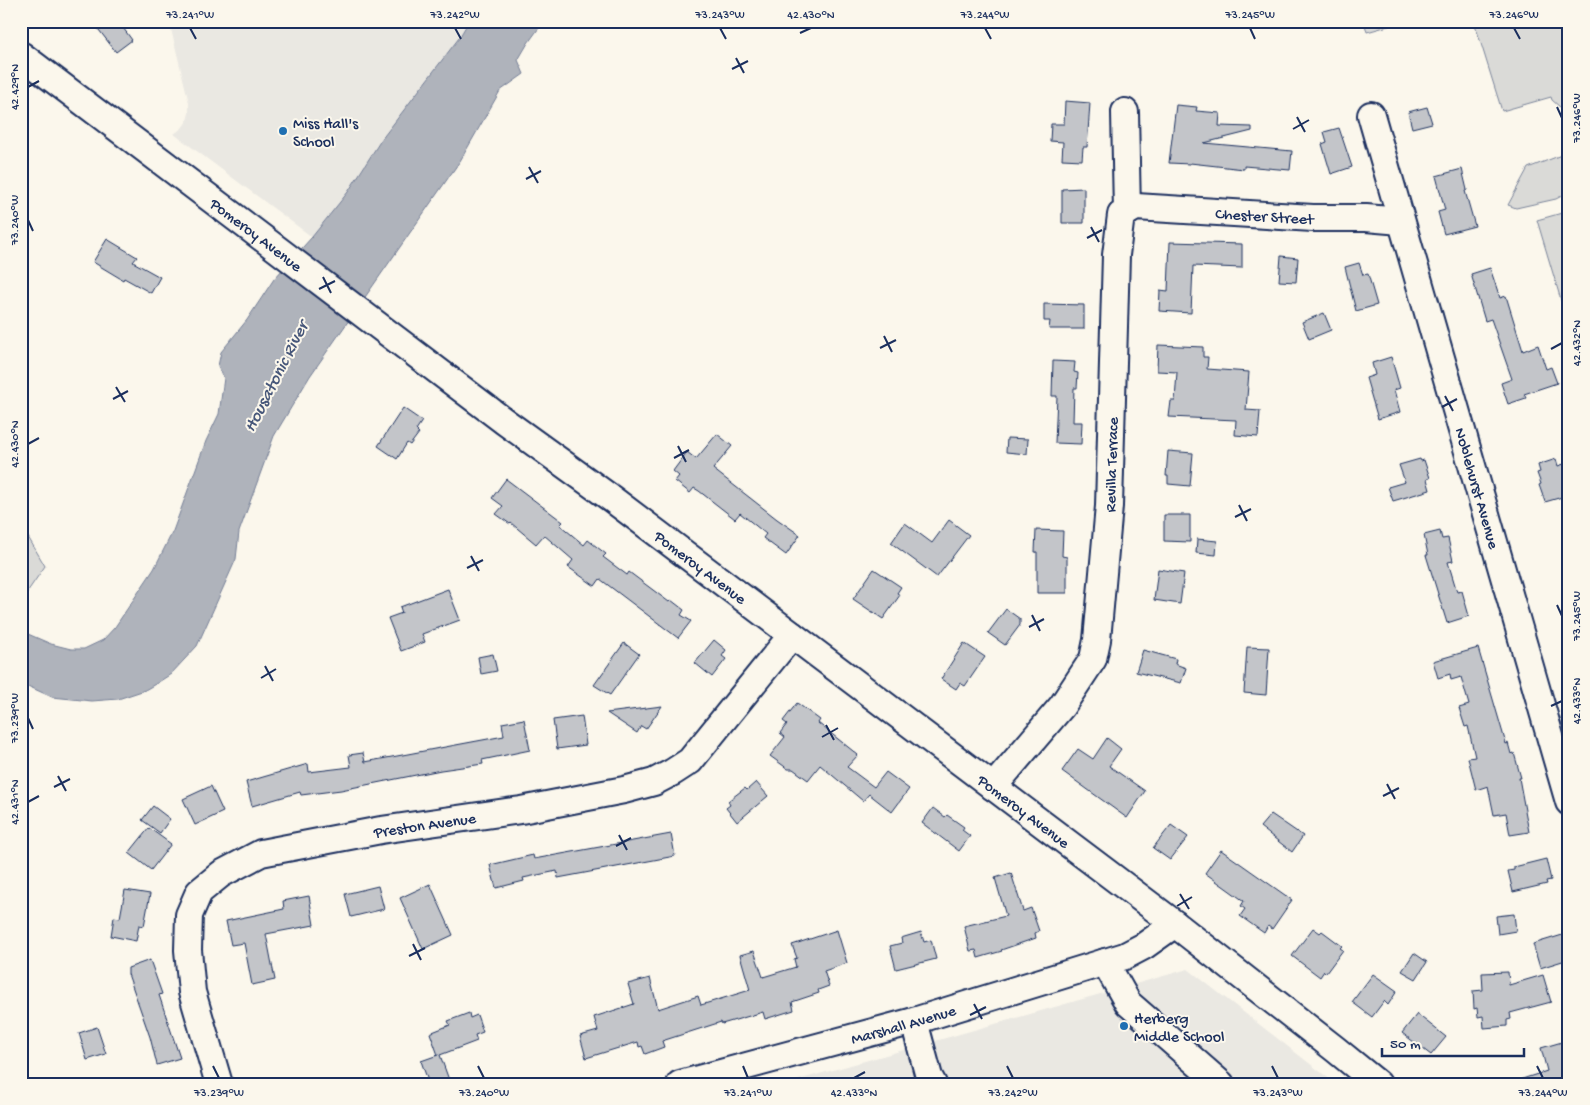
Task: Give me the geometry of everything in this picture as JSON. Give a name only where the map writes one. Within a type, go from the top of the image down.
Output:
[{"type":"street","name":"Pomeroy Avenue","points":[[21,55],[359,312],[612,499],[1174,924],[1335,1048],[1378,1084]]},
{"type":"street","name":"Revilla Terrace","points":[[993,787],[1062,706],[1092,659],[1097,640],[1109,506],[1116,255],[1122,215],[1127,212],[1126,112]]},
{"type":"street","name":"Noblehurst Avenue","points":[[1371,115],[1569,802]]},
{"type":"street","name":"Chester Street","points":[[1127,212],[1136,207],[1313,218],[1366,218],[1401,221]]},
{"type":"street","name":"Preston Avenue","points":[[220,1084],[192,992],[188,950],[188,915],[199,892],[221,874],[261,852],[381,830],[521,810],[624,790],[654,782],[690,761],[792,635]]},
{"type":"street","name":"Marshall Avenue","points":[[695,1082],[914,1021],[1125,956],[1144,946],[1174,924]]},
{"type":"street","points":[[1105,962],[1128,1003],[1221,1084]]},
{"type":"street","points":[[914,1021],[929,1077],[933,1084]]},
{"type":"shaded area","name":"Miss Hall's School","points":[[169,21],[469,21],[459,38],[381,140],[348,192],[312,237],[174,134],[187,121],[189,103]]},
{"type":"shaded area","points":[[1364,21],[1406,21],[1367,32]]},
{"type":"shaded area","points":[[1474,21],[1569,21],[1569,115],[1551,97],[1502,111]]},
{"type":"shaded area","points":[[1569,152],[1569,192],[1556,199],[1516,208],[1508,205],[1528,168]]},
{"type":"shaded area","points":[[1569,211],[1569,327],[1537,220]]},
{"type":"shaded area","points":[[21,525],[45,566],[21,601]]},
{"type":"shaded area","name":"Herberg Middle School","points":[[1188,969],[1336,1084],[784,1084]]},
{"type":"water","name":"Housatonic River","points":[[469,21],[544,21],[518,60],[524,74],[500,91],[460,161],[310,376],[274,436],[239,532],[236,559],[197,646],[171,674],[145,690],[118,699],[92,701],[52,697],[21,683],[21,631],[51,644],[71,649],[84,649],[103,640],[115,627],[154,569],[173,531],[206,441],[219,414],[224,378],[218,366],[221,352],[247,320],[274,279],[312,237],[348,192],[381,140],[459,38]]},
{"type":"building","points":[[92,21],[118,21],[132,40],[116,52]]},
{"type":"building","points":[[1065,101],[1090,103],[1087,147],[1083,147],[1082,160],[1062,159],[1063,142],[1050,141],[1051,124],[1064,124]]},
{"type":"building","points":[[1176,105],[1197,107],[1196,111],[1220,113],[1219,126],[1252,127],[1252,131],[1204,143],[1292,151],[1290,170],[1244,166],[1244,169],[1190,163],[1169,163]]},
{"type":"building","points":[[1427,107],[1432,123],[1412,128],[1408,112]]},
{"type":"building","points":[[1339,128],[1352,167],[1331,174],[1322,144],[1327,142],[1324,132]]},
{"type":"building","points":[[1462,169],[1467,190],[1465,191],[1475,226],[1444,234],[1438,212],[1445,210],[1436,176]]},
{"type":"building","points":[[1084,188],[1084,223],[1062,223],[1062,189]]},
{"type":"building","points":[[107,239],[137,257],[133,262],[160,277],[151,293],[124,278],[123,280],[93,262]]},
{"type":"building","points":[[1170,242],[1242,244],[1242,268],[1193,266],[1191,313],[1159,311],[1160,290],[1168,291]]},
{"type":"building","points":[[1281,256],[1298,258],[1296,282],[1279,281]]},
{"type":"building","points":[[1359,263],[1363,275],[1368,274],[1377,305],[1356,311],[1345,267]]},
{"type":"building","points":[[1490,268],[1500,298],[1506,296],[1523,351],[1538,345],[1546,369],[1551,367],[1557,383],[1524,394],[1526,398],[1508,404],[1501,383],[1512,379],[1491,319],[1485,321],[1471,274]]},
{"type":"building","points":[[1044,304],[1084,305],[1084,329],[1049,329],[1050,321],[1044,321]]},
{"type":"building","points":[[1324,313],[1331,330],[1309,339],[1302,322]]},
{"type":"building","points":[[1158,345],[1203,347],[1203,357],[1208,357],[1207,369],[1249,372],[1246,410],[1260,411],[1258,437],[1235,435],[1236,420],[1169,417],[1171,401],[1175,401],[1177,372],[1157,371]]},
{"type":"building","points":[[1391,357],[1400,388],[1394,390],[1400,412],[1378,419],[1366,378],[1375,375],[1372,363]]},
{"type":"building","points":[[1053,361],[1075,362],[1074,372],[1078,373],[1077,388],[1074,388],[1073,422],[1082,422],[1081,444],[1055,443],[1057,396],[1052,396]]},
{"type":"building","points":[[403,408],[422,421],[416,430],[419,433],[410,445],[407,443],[397,459],[378,446]]},
{"type":"building","points":[[717,434],[732,446],[713,469],[800,535],[786,555],[763,538],[766,534],[740,513],[735,519],[699,491],[694,488],[690,493],[675,481],[679,476],[673,471],[687,452],[696,459]]},
{"type":"building","points":[[1007,438],[1028,439],[1027,454],[1006,452]]},
{"type":"building","points":[[1168,451],[1193,453],[1190,486],[1168,484],[1168,476],[1166,476]]},
{"type":"building","points":[[1420,459],[1421,461],[1424,460],[1430,478],[1427,479],[1430,490],[1393,501],[1388,487],[1405,482],[1399,465]]},
{"type":"building","points":[[1556,459],[1558,466],[1564,464],[1569,480],[1569,495],[1545,502],[1539,485],[1541,484],[1537,473],[1540,472],[1538,465]]},
{"type":"building","points":[[506,479],[563,522],[560,525],[584,545],[588,540],[606,554],[603,557],[627,575],[629,572],[669,602],[671,600],[684,610],[681,615],[691,621],[678,638],[600,579],[595,586],[568,567],[573,560],[544,535],[536,544],[511,523],[496,514],[503,506],[492,498]]},
{"type":"building","points":[[1164,515],[1190,515],[1190,542],[1164,541]]},
{"type":"building","points":[[949,520],[969,535],[937,577],[891,543],[905,523],[932,543]]},
{"type":"building","points":[[1036,530],[1063,531],[1062,556],[1067,557],[1067,593],[1037,593]]},
{"type":"building","points":[[1440,531],[1442,539],[1448,538],[1453,561],[1448,562],[1457,592],[1462,591],[1469,616],[1447,623],[1426,555],[1428,555],[1424,535]]},
{"type":"building","points":[[1197,539],[1217,541],[1216,555],[1196,553]]},
{"type":"building","points":[[874,569],[901,587],[897,593],[900,595],[883,619],[853,599]]},
{"type":"building","points":[[1158,569],[1184,573],[1180,604],[1154,600]]},
{"type":"building","points":[[448,589],[460,620],[422,634],[425,642],[401,651],[388,618],[402,613],[400,607]]},
{"type":"building","points":[[1006,609],[1020,619],[1020,625],[1005,645],[988,633]]},
{"type":"building","points":[[714,640],[726,650],[722,656],[726,659],[712,677],[695,663]]},
{"type":"building","points":[[624,643],[639,654],[610,695],[594,685]]},
{"type":"building","points":[[964,643],[985,657],[965,686],[960,683],[956,689],[941,679]]},
{"type":"building","points":[[1247,647],[1269,648],[1266,695],[1244,693]]},
{"type":"building","points":[[1478,648],[1506,744],[1508,743],[1511,754],[1514,753],[1521,778],[1519,778],[1529,832],[1510,835],[1506,813],[1494,815],[1488,786],[1476,790],[1468,758],[1475,757],[1468,726],[1465,727],[1459,708],[1469,705],[1461,677],[1451,680],[1450,674],[1438,678],[1433,661]]},
{"type":"building","points":[[1143,650],[1176,659],[1175,664],[1186,668],[1181,683],[1136,672]]},
{"type":"building","points":[[493,654],[497,671],[481,674],[478,657]]},
{"type":"building","points":[[797,703],[820,720],[818,723],[858,755],[847,767],[874,787],[886,772],[909,789],[892,812],[869,794],[863,801],[820,765],[808,780],[770,756],[785,737],[780,733],[787,724],[783,721]]},
{"type":"building","points":[[662,706],[646,729],[641,726],[637,733],[607,713]]},
{"type":"building","points":[[582,716],[586,745],[557,749],[553,720]]},
{"type":"building","points":[[524,719],[530,750],[482,760],[483,764],[441,770],[341,790],[301,795],[300,792],[252,806],[246,782],[308,764],[309,772],[351,767],[349,755],[363,753],[365,762],[504,736],[502,723]]},
{"type":"building","points":[[1107,738],[1121,749],[1109,766],[1145,791],[1127,818],[1062,771],[1078,749],[1093,759]]},
{"type":"building","points":[[756,782],[768,796],[737,822],[726,808],[730,805],[728,801],[745,788],[747,790]]},
{"type":"building","points":[[211,786],[223,812],[195,825],[183,799]]},
{"type":"building","points":[[153,806],[170,819],[160,833],[142,820]]},
{"type":"building","points":[[933,808],[964,827],[962,830],[970,836],[959,851],[922,823]]},
{"type":"building","points":[[1271,814],[1303,836],[1292,852],[1260,827]]},
{"type":"building","points":[[1171,825],[1188,837],[1170,860],[1153,848]]},
{"type":"building","points":[[149,828],[171,844],[151,870],[129,853]]},
{"type":"building","points":[[671,834],[675,856],[558,878],[557,871],[523,878],[524,881],[496,888],[490,865],[533,855],[534,859]]},
{"type":"building","points":[[1221,850],[1292,900],[1272,929],[1268,926],[1264,933],[1240,916],[1245,909],[1241,906],[1244,901],[1205,873]]},
{"type":"building","points":[[1546,859],[1551,880],[1546,881],[1547,884],[1513,892],[1508,871],[1514,870],[1514,867]]},
{"type":"building","points":[[1011,873],[1023,911],[1031,908],[1039,931],[1035,933],[1036,938],[978,958],[976,950],[970,951],[964,926],[1006,916],[995,878]]},
{"type":"building","points":[[430,884],[453,935],[423,949],[400,898]]},
{"type":"building","points":[[378,886],[384,909],[351,917],[345,894]]},
{"type":"building","points":[[125,890],[150,894],[144,926],[139,925],[136,941],[111,936],[114,917],[120,918]]},
{"type":"building","points":[[309,896],[314,925],[266,934],[275,980],[252,985],[244,943],[231,945],[226,921],[284,909],[283,901]]},
{"type":"building","points":[[1514,914],[1516,931],[1498,934],[1496,916]]},
{"type":"building","points":[[1313,928],[1320,933],[1322,931],[1342,946],[1340,948],[1343,950],[1326,973],[1324,971],[1320,977],[1292,956]]},
{"type":"building","points":[[837,930],[847,963],[824,971],[829,986],[818,990],[819,993],[792,1002],[794,1010],[765,1019],[763,1012],[722,1024],[721,1022],[662,1041],[664,1047],[645,1054],[642,1046],[639,1047],[638,1042],[586,1058],[580,1036],[598,1031],[594,1017],[634,1004],[628,984],[650,978],[658,1009],[698,996],[701,1005],[750,990],[740,955],[754,951],[763,977],[796,967],[794,959],[797,958],[792,945]]},
{"type":"building","points":[[921,932],[924,942],[931,940],[936,959],[896,969],[890,946],[902,943],[901,938]]},
{"type":"building","points":[[1569,933],[1569,959],[1540,968],[1533,944]]},
{"type":"building","points":[[1414,953],[1427,962],[1416,979],[1402,971]]},
{"type":"building","points":[[150,960],[162,994],[159,995],[180,1058],[157,1065],[150,1037],[128,974],[128,968]]},
{"type":"building","points":[[1508,972],[1509,985],[1543,975],[1551,1002],[1510,1013],[1511,1019],[1507,1020],[1507,1026],[1484,1028],[1483,1016],[1478,1017],[1477,1008],[1474,1009],[1473,991],[1483,990],[1482,973]]},
{"type":"building","points":[[1373,974],[1397,991],[1388,1005],[1384,1001],[1372,1017],[1352,1002]]},
{"type":"building","points":[[469,1013],[470,1018],[477,1015],[483,1032],[475,1035],[477,1041],[440,1055],[449,1080],[438,1084],[429,1084],[421,1061],[438,1055],[430,1033],[450,1025],[448,1021]]},
{"type":"building","points":[[1417,1014],[1446,1037],[1431,1055],[1402,1033]]},
{"type":"building","points":[[97,1027],[106,1054],[87,1060],[79,1033]]},
{"type":"building","points":[[1562,1042],[1569,1063],[1569,1084],[1517,1084],[1516,1081],[1547,1071],[1541,1048]]},
{"type":"place","name":"Miss Hall's School","points":[[283,131]]},
{"type":"place","name":"Herberg Middle School","points":[[1124,1026]]}]
